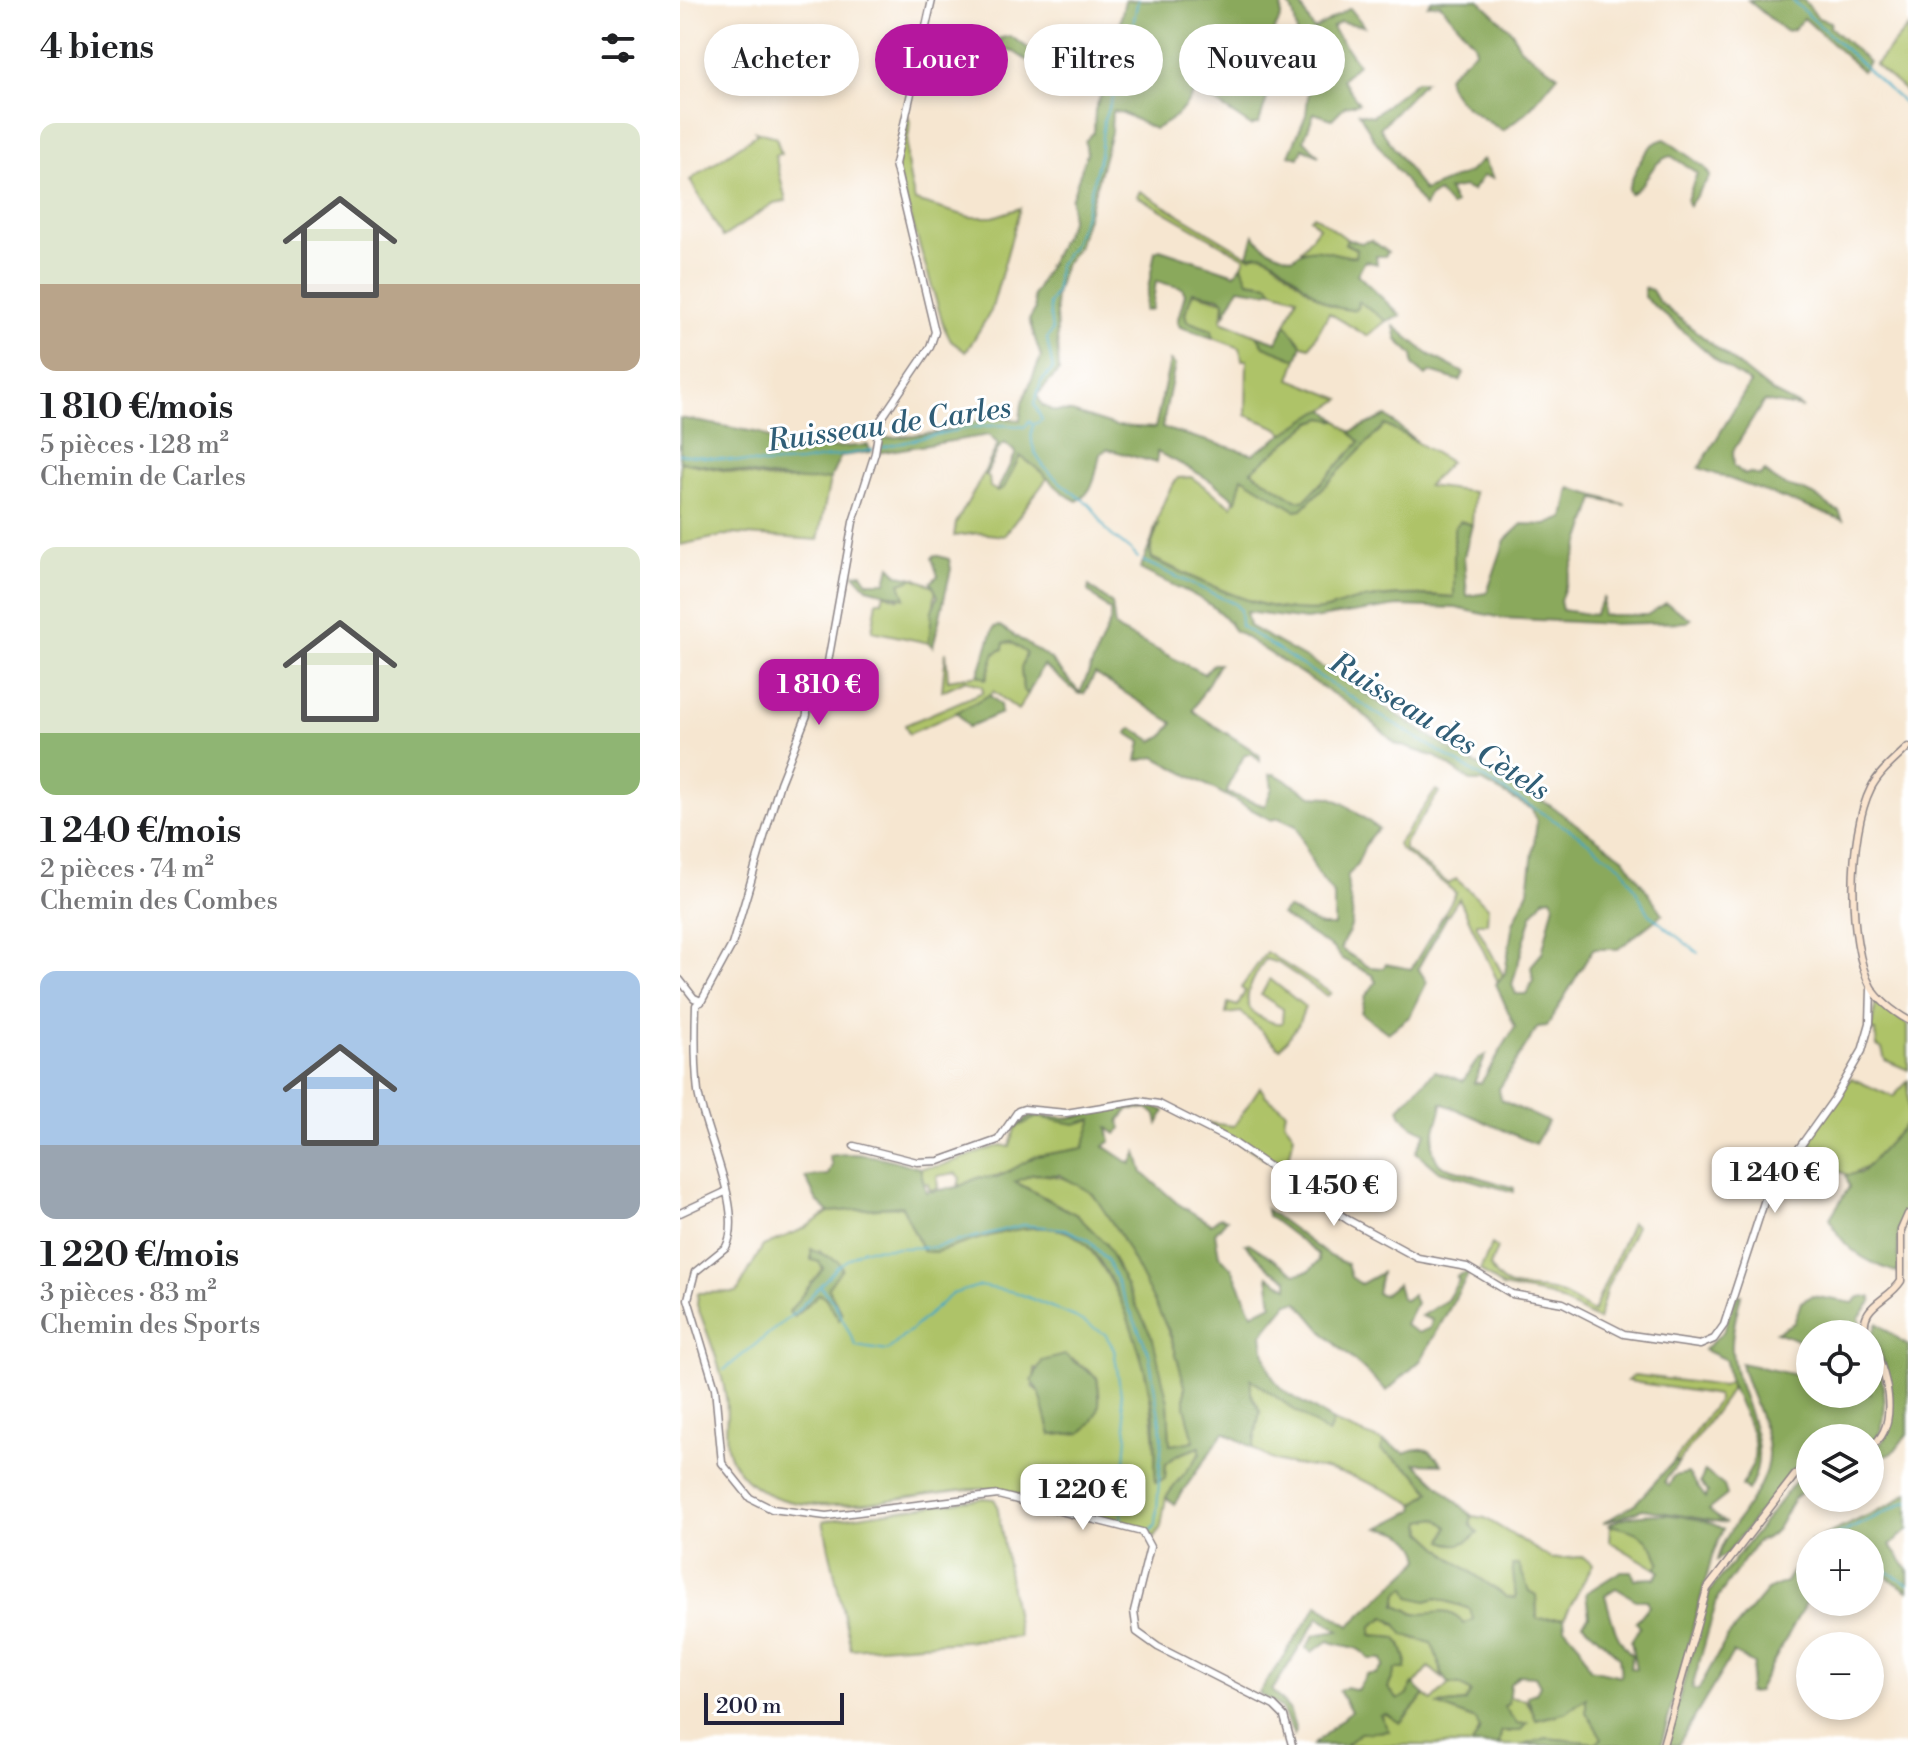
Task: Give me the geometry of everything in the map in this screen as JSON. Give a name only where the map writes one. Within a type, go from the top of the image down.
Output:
[{"type":"main road","points":[[1908,747],[1871,787],[1853,858],[1852,890],[1863,965],[1874,991],[1908,1020]]},
{"type":"main road","points":[[1865,1320],[1867,1312],[1901,1281],[1901,1230],[1908,1214]]},
{"type":"main road","points":[[1884,1386],[1887,1418],[1884,1431]]},
{"type":"main road","points":[[1663,1745],[1704,1600],[1714,1577],[1796,1474]]},
{"type":"street","points":[[696,1001],[732,945],[780,783],[807,715],[807,704],[824,684],[853,522],[875,453],[880,421],[930,347],[935,332],[895,164],[932,0]]},
{"type":"street","points":[[680,980],[696,1001],[699,1097],[725,1192],[728,1243],[695,1272],[688,1296],[715,1388],[719,1443],[726,1467],[750,1498],[772,1509],[826,1516],[998,1495],[1142,1532],[1150,1547],[1134,1611],[1137,1632],[1158,1647],[1274,1706],[1284,1716],[1292,1745]]},
{"type":"street","points":[[854,1146],[917,1162],[939,1161],[998,1140],[1018,1111],[1024,1109],[1066,1113],[1149,1101],[1230,1140],[1348,1220],[1411,1256],[1467,1267],[1512,1294],[1563,1303],[1624,1334],[1694,1345],[1714,1339],[1724,1325],[1763,1203],[1848,1077],[1867,1038],[1874,991]]},
{"type":"street","points":[[680,1213],[725,1192]]},
{"type":"green space","points":[[1125,0],[1282,0],[1278,24],[1179,24],[1179,96],[1192,96],[1167,122],[1154,129],[1123,113],[1112,111],[1111,132],[1091,204],[1078,246],[1064,266],[1055,297],[1059,371],[1037,395],[1042,405],[1053,411],[1072,412],[1115,426],[1155,428],[1170,361],[1175,365],[1162,428],[1253,454],[1319,411],[1326,410],[1338,421],[1323,418],[1312,422],[1251,471],[1296,500],[1304,501],[1360,442],[1350,432],[1386,416],[1416,441],[1385,425],[1302,509],[1295,510],[1242,477],[1236,501],[1209,480],[1157,452],[1157,463],[1107,449],[1100,454],[1091,487],[1077,501],[1020,456],[1004,488],[997,491],[1016,453],[1005,443],[998,449],[986,475],[984,473],[998,444],[989,435],[877,453],[880,439],[940,432],[989,417],[1020,420],[1022,403],[1041,357],[1029,320],[1035,310],[1033,296],[1071,221],[1071,200],[1087,153],[1085,141],[1094,132],[1095,110],[1101,96],[1163,96],[1163,24],[1120,24]]},
{"type":"green space","points":[[1284,0],[1298,0],[1311,24],[1295,24]]},
{"type":"green space","points":[[1432,0],[1479,0],[1512,31],[1520,48],[1558,75],[1528,111],[1503,131],[1460,102],[1449,86],[1447,76],[1476,50],[1474,43],[1440,4],[1428,5]]},
{"type":"green space","points":[[1748,0],[1804,0],[1818,18],[1831,22],[1830,27],[1869,62],[1862,71],[1804,18],[1793,30],[1785,31]]},
{"type":"green space","points":[[1350,8],[1364,26],[1340,22],[1324,24]]},
{"type":"green space","points":[[1908,27],[1908,93],[1875,65]]},
{"type":"green space","points":[[1008,36],[1024,45],[1024,58],[1008,51]]},
{"type":"green space","points":[[1345,46],[1358,64],[1345,76]]},
{"type":"green space","points":[[1416,81],[1425,81],[1380,128],[1424,191],[1468,173],[1483,159],[1493,178],[1483,176],[1472,191],[1464,187],[1448,190],[1455,204],[1451,207],[1438,192],[1429,198],[1424,207],[1374,139],[1359,113],[1373,116]]},
{"type":"green space","points":[[1345,83],[1359,103],[1345,106],[1332,119],[1314,113],[1304,140],[1319,156],[1303,148],[1299,158],[1289,155],[1306,115],[1308,96],[1345,96]]},
{"type":"green space","points":[[1206,96],[1268,96],[1259,123],[1251,126]]},
{"type":"green space","points":[[908,117],[911,123],[907,162],[915,201],[970,217],[993,217],[1020,208],[991,311],[966,352],[951,341],[944,327],[897,171],[897,154]]},
{"type":"green space","points":[[755,131],[776,137],[781,154],[775,155],[786,201],[774,203],[723,237],[690,180],[757,134]]},
{"type":"green space","points":[[1665,139],[1705,168],[1710,176],[1689,206],[1687,200],[1697,173],[1671,156],[1658,163],[1636,190],[1630,194],[1628,189],[1646,152]]},
{"type":"green space","points":[[1140,191],[1250,257],[1258,253],[1269,257],[1333,306],[1357,309],[1358,300],[1386,321],[1367,336],[1329,313],[1310,347],[1302,345],[1286,324],[1297,297],[1272,290],[1269,284],[1247,281],[1242,265],[1245,258],[1137,196]]},
{"type":"green space","points":[[1314,215],[1347,239],[1345,244],[1356,249],[1356,257],[1301,250],[1319,227],[1310,218]]},
{"type":"green space","points":[[1254,235],[1271,250],[1293,258],[1307,250],[1355,257],[1356,249],[1345,243],[1347,239],[1361,243],[1371,240],[1388,252],[1385,256],[1376,256],[1377,264],[1365,261],[1357,274],[1401,316],[1386,321],[1358,301],[1357,309],[1332,305],[1276,261],[1265,255],[1248,255]]},
{"type":"green space","points":[[1160,249],[1235,274],[1242,265],[1248,281],[1269,284],[1272,290],[1265,292],[1239,288],[1225,314],[1224,301],[1219,297],[1193,292],[1185,313],[1187,321],[1212,330],[1213,338],[1180,327],[1177,322],[1185,294],[1182,288],[1156,281],[1152,309],[1144,311],[1155,251]]},
{"type":"green space","points":[[1644,288],[1652,290],[1659,302],[1772,392],[1803,408],[1764,401],[1733,451],[1734,466],[1745,475],[1760,476],[1765,471],[1778,482],[1810,493],[1839,511],[1843,520],[1699,468],[1750,383],[1721,364],[1644,297]]},
{"type":"green space","points":[[1192,292],[1224,301],[1222,321],[1257,335],[1264,346],[1297,359],[1290,379],[1341,399],[1286,436],[1278,428],[1246,415],[1247,360],[1242,360],[1240,348],[1213,338],[1211,330],[1187,321],[1185,314]]},
{"type":"green space","points":[[1286,324],[1302,345],[1297,359],[1264,346],[1257,335],[1277,342]]},
{"type":"green space","points":[[1394,326],[1428,354],[1464,373],[1460,381],[1430,372],[1426,376],[1413,365],[1413,355],[1397,340]]},
{"type":"green space","points":[[680,418],[760,433],[793,455],[818,449],[868,445],[871,452],[841,456],[830,479],[811,480],[773,478],[680,462]]},
{"type":"green space","points":[[1323,418],[1338,421],[1361,441],[1304,501],[1296,500],[1251,471],[1312,422]]},
{"type":"green space","points":[[1385,424],[1450,462],[1427,486],[1474,492],[1472,525],[1460,521],[1454,529],[1454,597],[1393,595],[1357,600],[1321,610],[1299,611],[1234,595],[1152,558],[1152,540],[1158,517],[1178,478],[1191,477],[1232,506],[1242,477],[1295,510],[1301,509]]},
{"type":"green space","points":[[1020,456],[1048,477],[1004,536],[979,533],[954,536],[956,523],[984,473],[989,477],[990,487],[997,491],[1003,488]]},
{"type":"green space","points":[[680,462],[775,480],[830,479],[818,540],[732,534],[680,545]]},
{"type":"green space","points":[[1570,488],[1626,505],[1595,499],[1560,601],[1562,610],[1594,615],[1604,597],[1602,615],[1647,615],[1666,603],[1691,619],[1687,622],[1611,624],[1502,618],[1456,608],[1398,606],[1306,620],[1246,612],[1249,626],[1343,679],[1454,752],[1548,804],[1624,858],[1663,914],[1618,949],[1593,949],[1547,1026],[1538,1027],[1499,1089],[1501,1100],[1548,1122],[1535,1144],[1442,1103],[1433,1142],[1435,1157],[1440,1165],[1514,1188],[1514,1192],[1439,1171],[1416,1152],[1426,1132],[1409,1123],[1399,1108],[1435,1071],[1463,1081],[1478,1059],[1486,1055],[1474,1083],[1481,1083],[1515,1027],[1496,984],[1505,973],[1513,923],[1528,891],[1537,821],[1532,809],[1483,782],[1472,782],[1436,757],[1396,744],[1361,712],[1234,630],[1205,601],[1140,569],[1159,523],[1150,550],[1152,559],[1212,587],[1256,603],[1300,611],[1381,597],[1454,597],[1454,529],[1460,521],[1472,525],[1464,557],[1467,596],[1487,593],[1505,540],[1522,524],[1546,525],[1564,518]],"holes":[[[1551,897],[1554,903],[1542,953],[1531,966],[1533,981],[1526,994],[1516,994],[1512,985],[1532,915],[1545,898]]]},
{"type":"green space","points":[[935,555],[949,559],[951,569],[933,647],[929,643],[932,610],[938,596],[931,582],[938,576],[932,558]]},
{"type":"green space","points":[[890,566],[899,575],[914,578],[900,583],[905,598],[867,588],[854,574],[862,573],[868,582],[886,582]]},
{"type":"green space","points":[[914,578],[936,587],[929,643],[872,631],[877,601],[882,601],[884,593],[899,599],[900,583]]},
{"type":"green space","points":[[1089,586],[1112,604],[1115,627],[1120,631],[1204,674],[1213,664],[1219,664],[1193,710],[1260,756],[1260,761],[1253,754],[1245,754],[1227,793],[1265,806],[1272,788],[1270,774],[1275,774],[1312,796],[1330,797],[1343,803],[1379,829],[1373,833],[1348,875],[1352,919],[1341,949],[1369,967],[1383,968],[1386,964],[1411,969],[1444,914],[1447,916],[1418,968],[1427,982],[1410,1016],[1388,1033],[1361,1013],[1365,997],[1376,982],[1372,975],[1342,959],[1334,949],[1281,915],[1287,908],[1321,926],[1334,926],[1334,895],[1316,871],[1296,826],[1279,818],[1271,820],[1155,757],[1137,761],[1141,742],[1127,733],[1132,728],[1153,741],[1163,737],[1173,723],[1095,674],[1084,694],[1079,694],[1043,665],[1028,694],[1023,690],[1021,668],[1026,653],[1011,642],[1004,643],[1003,649],[995,653],[986,679],[978,675],[994,627],[1000,626],[1050,659],[1080,693],[1110,622],[1110,611],[1088,591]]},
{"type":"green space","points":[[1011,642],[1027,653],[1021,668],[1023,690],[1028,694],[1018,710],[993,691],[989,698],[909,734],[905,725],[983,692],[982,686],[966,680],[942,691],[946,651],[948,680],[978,675],[986,679],[995,653],[1004,643]]},
{"type":"green space","points":[[989,695],[1000,704],[1001,713],[968,727],[957,712]]},
{"type":"green space","points":[[1436,790],[1439,792],[1404,844],[1404,849],[1449,884],[1456,879],[1488,907],[1487,923],[1477,923],[1477,926],[1503,975],[1498,982],[1459,898],[1447,916],[1444,914],[1456,893],[1400,849],[1398,844]]},
{"type":"green space","points":[[1266,952],[1331,993],[1327,996],[1278,963],[1265,959],[1248,996],[1251,1010],[1258,1016],[1282,1023],[1283,1009],[1261,995],[1270,979],[1305,1007],[1298,1025],[1280,1049],[1241,1012],[1226,1014],[1228,1003],[1238,1006],[1245,991],[1241,988]]},
{"type":"green space","points":[[1876,1001],[1908,1025],[1908,1070],[1885,1060],[1882,1049],[1877,1046],[1875,1031],[1871,1032]]},
{"type":"green space","points":[[1851,1078],[1893,1097],[1908,1081],[1908,1122],[1870,1165],[1850,1176],[1834,1169],[1809,1140]]},
{"type":"green space","points":[[1260,1087],[1266,1096],[1286,1111],[1284,1121],[1294,1135],[1290,1154],[1281,1168],[1207,1123],[1234,1126]]},
{"type":"green space","points":[[1132,1104],[1149,1104],[1165,1111],[1158,1124],[1156,1115],[1149,1109],[1129,1109],[1119,1121],[1122,1128],[1116,1134],[1108,1128],[1111,1141],[1104,1146],[1131,1164],[1137,1152],[1143,1173],[1177,1203],[1211,1224],[1220,1217],[1227,1219],[1215,1233],[1219,1255],[1233,1270],[1252,1314],[1272,1304],[1268,1276],[1288,1287],[1288,1279],[1271,1270],[1245,1244],[1249,1243],[1296,1274],[1309,1271],[1319,1261],[1318,1254],[1268,1216],[1266,1209],[1329,1256],[1347,1264],[1351,1277],[1361,1284],[1381,1273],[1377,1293],[1383,1295],[1397,1284],[1401,1298],[1406,1300],[1412,1295],[1416,1303],[1405,1325],[1419,1333],[1430,1328],[1432,1320],[1421,1316],[1447,1300],[1459,1280],[1456,1276],[1470,1271],[1421,1360],[1387,1391],[1326,1335],[1298,1302],[1288,1303],[1262,1334],[1265,1356],[1276,1383],[1284,1391],[1333,1422],[1328,1434],[1251,1379],[1251,1393],[1260,1411],[1253,1448],[1224,1432],[1174,1504],[1166,1497],[1200,1454],[1200,1447],[1177,1455],[1166,1464],[1165,1479],[1155,1482],[1154,1418],[1143,1365],[1113,1283],[1084,1242],[1067,1232],[1035,1228],[1001,1233],[935,1252],[923,1251],[902,1206],[829,1212],[817,1201],[805,1177],[828,1175],[832,1165],[829,1156],[864,1155],[920,1168],[926,1192],[958,1187],[979,1177],[997,1178],[1036,1156],[1083,1148],[1093,1119],[1075,1124],[1037,1117],[1015,1128],[1029,1116],[1074,1118]],"holes":[[[1033,1174],[1060,1175],[1093,1194],[1120,1235],[1170,1333],[1185,1386],[1185,1406],[1194,1441],[1170,1445],[1168,1402],[1153,1339],[1106,1244],[1077,1215],[1015,1182]]]},
{"type":"green space","points":[[1103,1113],[1090,1167],[1022,1166],[957,1191],[960,1178],[956,1173],[937,1176],[938,1188],[929,1190],[928,1183],[924,1184],[920,1168],[940,1166],[1001,1145],[1010,1147],[1015,1128],[1029,1116],[1066,1118]]},
{"type":"green space","points":[[1908,1122],[1908,1210],[1898,1230],[1899,1273],[1877,1265],[1848,1247],[1830,1218],[1849,1187],[1846,1175],[1861,1173]]},
{"type":"green space","points":[[1033,1174],[1063,1178],[1083,1187],[1102,1205],[1117,1227],[1147,1283],[1181,1367],[1194,1441],[1170,1446],[1168,1402],[1106,1244],[1077,1215],[1014,1181]]},
{"type":"green space","points":[[902,1206],[923,1251],[935,1252],[1001,1233],[1035,1228],[1067,1232],[1082,1241],[1091,1250],[1115,1290],[1137,1342],[1150,1397],[1155,1482],[1165,1479],[1166,1464],[1177,1455],[1200,1447],[1200,1454],[1166,1497],[1161,1527],[1155,1537],[1141,1528],[1014,1492],[993,1489],[814,1505],[781,1499],[752,1485],[728,1452],[724,1386],[697,1305],[698,1293],[737,1292],[763,1246],[803,1229],[829,1212]],"holes":[[[820,1251],[835,1275],[828,1288],[839,1319],[825,1297],[819,1294],[789,1312],[823,1268],[819,1262]],[[1073,1359],[1097,1377],[1098,1408],[1093,1420],[1081,1433],[1051,1435],[1040,1393],[1033,1387],[1035,1369]]]},
{"type":"green space","points":[[1631,1223],[1636,1226],[1607,1288],[1598,1320],[1551,1296],[1502,1287],[1480,1270],[1492,1244],[1497,1248],[1490,1266],[1502,1281],[1516,1288],[1557,1292],[1593,1312]]},
{"type":"green space","points":[[811,1249],[838,1261],[842,1268],[828,1288],[842,1313],[839,1320],[825,1297],[819,1294],[794,1317],[789,1312],[823,1268],[819,1262],[811,1260]]},
{"type":"green space","points":[[1737,1295],[1741,1295],[1733,1329],[1732,1350],[1758,1455],[1756,1473],[1748,1491],[1742,1486],[1753,1463],[1755,1450],[1749,1424],[1731,1386],[1726,1360],[1704,1350],[1723,1332]]},
{"type":"green space","points":[[1812,1296],[1853,1303],[1859,1297],[1871,1297],[1872,1301],[1860,1320],[1796,1320],[1796,1339],[1776,1332],[1794,1323],[1801,1302]]},
{"type":"green space","points":[[1884,1328],[1908,1346],[1908,1433],[1895,1450],[1884,1457],[1884,1438],[1892,1414],[1884,1363]]},
{"type":"green space","points":[[1065,1355],[1097,1378],[1098,1408],[1093,1421],[1081,1433],[1051,1435],[1040,1394],[1032,1381],[1042,1361]]},
{"type":"green space","points":[[1741,1363],[1796,1375],[1796,1408],[1884,1408],[1884,1393],[1885,1405],[1884,1417],[1882,1424],[1796,1424],[1796,1468],[1726,1555],[1717,1560],[1729,1533],[1761,1482],[1768,1454],[1765,1431]]},
{"type":"green space","points":[[1635,1375],[1722,1386],[1730,1381],[1731,1390],[1678,1463],[1675,1460],[1718,1400],[1717,1395],[1627,1381]]},
{"type":"green space","points":[[1250,1378],[1328,1433],[1333,1422],[1384,1442],[1382,1451],[1415,1473],[1431,1492],[1415,1504],[1351,1476],[1281,1463],[1263,1455],[1253,1448],[1260,1411],[1251,1393]]},
{"type":"green space","points":[[1384,1442],[1405,1453],[1422,1449],[1434,1454],[1442,1464],[1415,1463],[1472,1516],[1470,1524],[1478,1533],[1462,1543],[1448,1543],[1443,1541],[1448,1527],[1437,1518],[1422,1521],[1423,1532],[1451,1558],[1507,1597],[1516,1598],[1512,1565],[1519,1565],[1529,1591],[1536,1595],[1537,1619],[1564,1618],[1565,1628],[1579,1644],[1590,1669],[1621,1676],[1619,1657],[1583,1623],[1589,1616],[1586,1593],[1621,1571],[1631,1571],[1635,1579],[1655,1578],[1660,1572],[1656,1569],[1660,1562],[1646,1539],[1633,1531],[1609,1525],[1620,1519],[1650,1514],[1682,1516],[1723,1529],[1712,1557],[1661,1745],[1524,1745],[1546,1738],[1597,1743],[1602,1738],[1586,1712],[1586,1698],[1567,1712],[1536,1720],[1527,1696],[1536,1693],[1540,1685],[1535,1676],[1519,1675],[1510,1684],[1508,1704],[1504,1706],[1517,1724],[1527,1723],[1520,1731],[1501,1731],[1499,1745],[1472,1745],[1480,1730],[1476,1720],[1437,1705],[1465,1702],[1471,1692],[1460,1685],[1449,1684],[1431,1643],[1404,1635],[1395,1623],[1385,1617],[1372,1626],[1371,1635],[1397,1638],[1406,1666],[1406,1669],[1396,1669],[1388,1688],[1398,1700],[1406,1695],[1413,1684],[1425,1695],[1400,1723],[1386,1714],[1380,1715],[1389,1731],[1360,1733],[1345,1745],[1313,1745],[1351,1711],[1339,1691],[1346,1687],[1357,1690],[1367,1674],[1376,1674],[1384,1667],[1382,1659],[1369,1659],[1355,1648],[1329,1641],[1312,1652],[1306,1648],[1314,1635],[1339,1631],[1319,1617],[1272,1691],[1289,1709],[1296,1731],[1294,1735],[1281,1708],[1259,1693],[1318,1605],[1349,1626],[1421,1559],[1416,1545],[1406,1536],[1379,1528],[1414,1510],[1415,1504],[1431,1492],[1415,1473],[1381,1450]],"holes":[[[1406,1587],[1410,1597],[1426,1601],[1437,1598],[1470,1609],[1473,1619],[1464,1624],[1445,1612],[1422,1614],[1396,1605],[1398,1593]],[[1616,1588],[1636,1600],[1647,1600],[1649,1606],[1636,1622],[1640,1627],[1631,1641],[1636,1669],[1630,1668],[1632,1655],[1617,1634],[1605,1595]]]},
{"type":"green space","points":[[1675,1460],[1678,1463],[1664,1482],[1669,1486],[1674,1476],[1688,1473],[1706,1498],[1708,1492],[1700,1482],[1705,1471],[1724,1486],[1727,1495],[1708,1510],[1726,1523],[1643,1509],[1603,1523],[1635,1504]]},
{"type":"green space","points":[[1796,1481],[1796,1497],[1776,1530],[1757,1542],[1718,1597],[1692,1688],[1698,1690],[1727,1638],[1767,1590],[1786,1582],[1796,1565],[1796,1616],[1799,1616],[1757,1692],[1748,1693],[1754,1664],[1733,1653],[1678,1745],[1666,1745],[1708,1594]]},
{"type":"green space","points":[[1908,1492],[1908,1530],[1890,1545],[1908,1569],[1908,1591],[1884,1575],[1884,1528],[1841,1528],[1875,1512],[1884,1512],[1884,1508]]},
{"type":"green space","points":[[994,1499],[997,1504],[1019,1637],[851,1649],[823,1521]]},
{"type":"green space","points":[[1472,1516],[1485,1518],[1552,1559],[1582,1557],[1593,1564],[1564,1618],[1537,1619],[1536,1595],[1529,1591],[1513,1565],[1516,1598],[1507,1597],[1451,1558],[1423,1532],[1422,1521],[1437,1518],[1449,1527],[1477,1533],[1470,1524]]},
{"type":"green space","points":[[1619,1525],[1633,1529],[1649,1543],[1660,1562],[1656,1569],[1609,1541],[1610,1527]]},
{"type":"green space","points":[[1406,1587],[1426,1601],[1437,1598],[1470,1609],[1474,1619],[1464,1625],[1418,1614],[1396,1605],[1398,1593]]},
{"type":"green space","points":[[1385,1617],[1413,1638],[1431,1643],[1439,1655],[1442,1678],[1429,1667],[1406,1695],[1398,1700],[1388,1688],[1396,1669],[1405,1669],[1407,1662],[1401,1644],[1388,1636],[1371,1635],[1371,1626]]},
{"type":"green space","points":[[1449,1684],[1460,1685],[1471,1692],[1465,1702],[1439,1705],[1476,1720],[1480,1729],[1472,1745],[1345,1745],[1360,1733],[1388,1730],[1379,1714],[1386,1714],[1400,1723],[1425,1695],[1432,1701]]},
{"type":"green space","points":[[1508,1697],[1526,1700],[1537,1720],[1567,1712],[1580,1699],[1587,1698],[1586,1712],[1603,1739],[1597,1743],[1546,1738],[1524,1745],[1499,1745],[1501,1731],[1510,1732],[1525,1723],[1517,1724],[1503,1706],[1508,1704]]},
{"type":"waterway","name":"Ruisseau de Carles","points":[[879,448],[972,428],[1025,427],[1029,421],[1033,425],[1042,420],[1034,404],[1041,382],[1053,369],[1047,339],[1052,331],[1049,304],[1056,290],[1058,266],[1074,243],[1084,217],[1100,155],[1104,119],[1124,68],[1138,0]]},
{"type":"waterway","points":[[1792,0],[1908,107]]},
{"type":"waterway","name":"Ruisseau des Cètels","points":[[1033,425],[1034,450],[1040,461],[1057,480],[1091,506],[1110,534],[1138,558]]},
{"type":"waterway","name":"Ruisseau de Carles","points":[[680,454],[764,464],[800,462],[873,450]]},
{"type":"waterway","name":"Ruisseau des Cètels","points":[[1143,561],[1235,604],[1240,610],[1241,626],[1387,720],[1577,834],[1623,868],[1650,915],[1698,953]]},
{"type":"waterway","points":[[724,1370],[798,1310],[838,1266],[864,1249],[935,1247],[1023,1225],[1065,1229],[1087,1239],[1108,1261],[1149,1353],[1162,1436],[1156,1525],[1151,1531]]},
{"type":"waterway","points":[[820,1286],[835,1304],[856,1346],[887,1351],[952,1294],[979,1286],[1015,1292],[1075,1317],[1105,1334],[1114,1349],[1127,1434],[1121,1522]]},
{"type":"waterway","points":[[1852,1528],[1908,1501]]},
{"type":"waterway","points":[[1884,1569],[1908,1584]]}]
